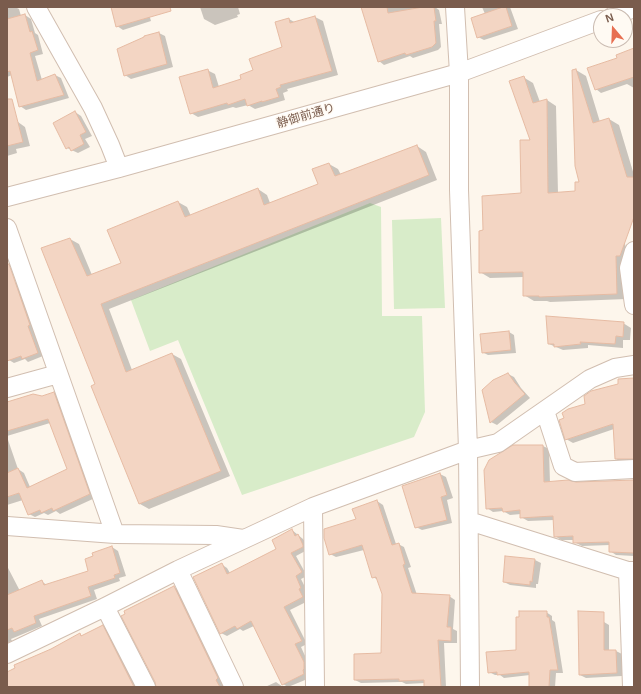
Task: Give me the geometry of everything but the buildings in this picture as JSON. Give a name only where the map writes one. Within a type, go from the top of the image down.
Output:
[{"type":"street","points":[[36,7],[93,108],[119,168]]},
{"type":"street","points":[[455,7],[459,74],[459,190],[468,450],[470,687]]},
{"type":"street","name":"静御前通り","points":[[7,198],[459,74],[593,23]]},
{"type":"street","points":[[7,228],[116,534]]},
{"type":"street","points":[[634,252],[629,268],[634,305]]},
{"type":"street","points":[[7,654],[178,570],[313,507],[468,450],[498,443],[590,379],[615,368],[634,365]]},
{"type":"street","points":[[7,388],[58,374]]},
{"type":"street","points":[[545,411],[563,466],[575,472],[634,469]]},
{"type":"street","points":[[313,507],[315,687]]},
{"type":"street","points":[[469,521],[631,571],[632,687]]},
{"type":"street","points":[[7,526],[116,534],[216,535],[243,539]]},
{"type":"street","points":[[178,570],[234,687]]},
{"type":"street","points":[[105,607],[146,687]]},
{"type":"green space","points":[[370,203],[381,207],[382,316],[422,316],[425,412],[414,437],[242,495],[178,340],[150,351],[131,300]]},
{"type":"green space","points":[[441,218],[445,308],[394,309],[392,220]]}]
